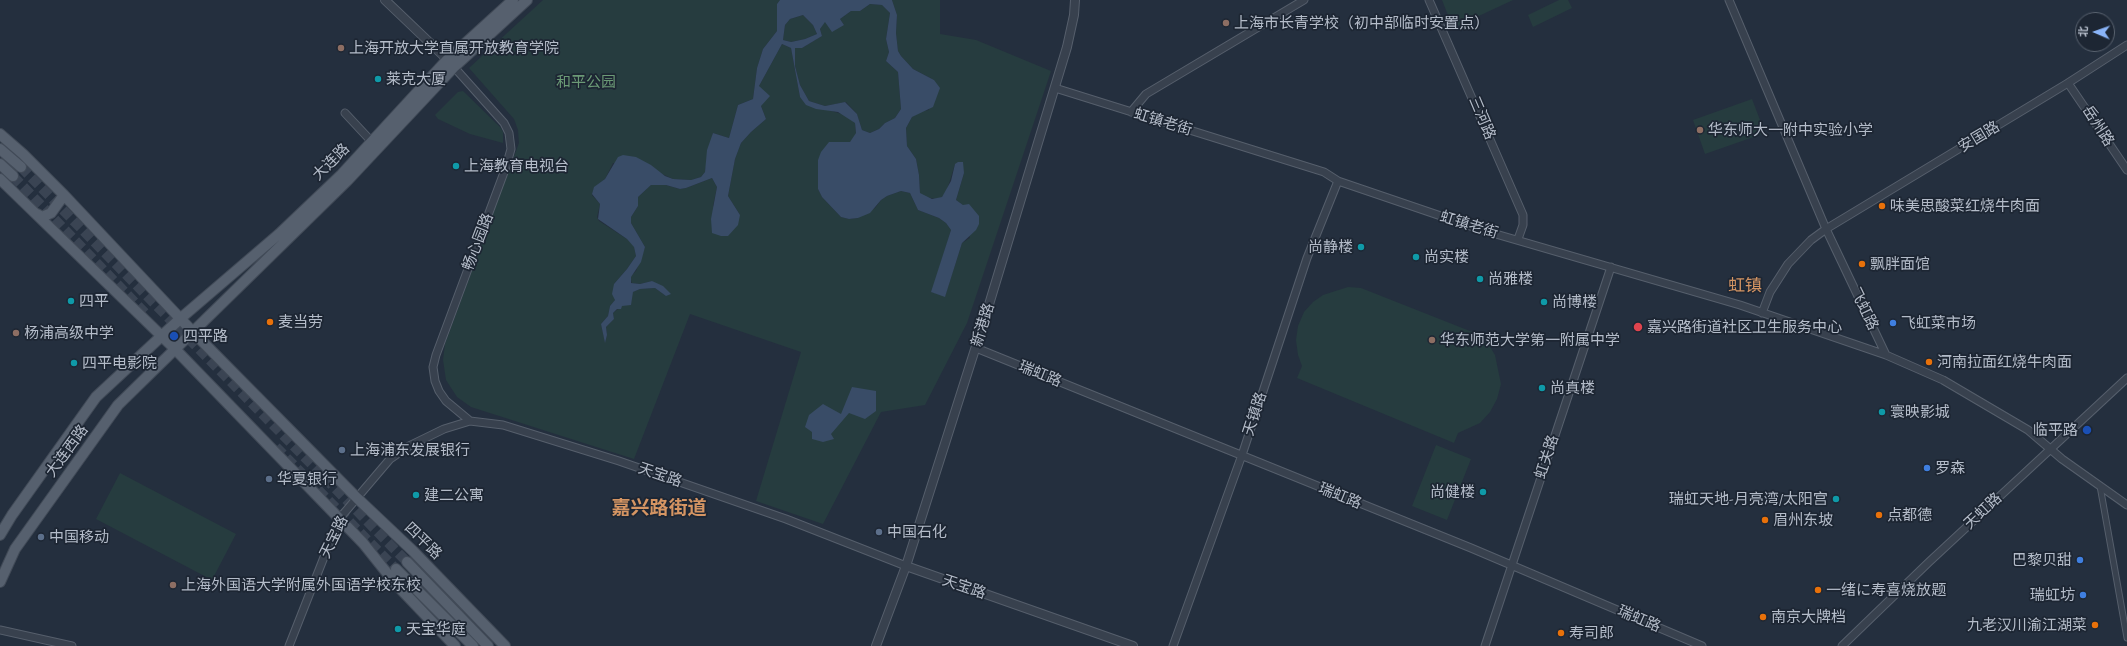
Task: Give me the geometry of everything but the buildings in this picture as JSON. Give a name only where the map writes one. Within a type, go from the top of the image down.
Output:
[{"type":"main road","name":"大连路","points":[[162,337],[181,318],[279,234],[342,174],[513,0]]},
{"type":"main road","name":"大连路","points":[[175,349],[347,181],[451,63],[527,0]]},
{"type":"main road","name":"四平路","points":[[0,134],[64,195],[192,331],[357,498],[413,551],[505,646]]},
{"type":"main road","points":[[0,149],[21,167]]},
{"type":"main road","points":[[0,164],[13,176]]},
{"type":"main road","points":[[0,180],[37,214],[175,349],[363,543],[395,583],[455,646]]},
{"type":"main road","points":[[37,214],[42,217],[51,213],[64,195]]},
{"type":"main road","name":"大连西路","points":[[0,535],[12,514],[96,398],[162,337]]},
{"type":"main road","name":"大连西路","points":[[0,582],[15,550],[118,405],[175,349]]},
{"type":"main road","points":[[407,562],[488,646]]},
{"type":"main road","points":[[396,569],[473,646]]},
{"type":"street","points":[[386,0],[451,63]]},
{"type":"street","name":"新港路","points":[[876,646],[906,566],[976,348],[1069,41],[1075,0]]},
{"type":"street","points":[[1131,112],[1146,94],[1304,0]]},
{"type":"street","name":"三河路","points":[[1429,0],[1523,215],[1523,225],[1518,239]]},
{"type":"street","name":"飞虹路","points":[[1729,0],[1828,228],[1886,355]]},
{"type":"street","name":"安国路","points":[[1762,313],[1770,292],[1788,264],[1812,240],[1828,228],[2068,83],[2127,45]]},
{"type":"street","name":"畅心园路","points":[[451,63],[504,123],[509,133],[511,149],[506,167],[436,355],[433,368],[439,391],[446,401],[470,421]]},
{"type":"street","name":"岳州路","points":[[2068,83],[2127,170]]},
{"type":"street","name":"虹镇老街","points":[[1055,88],[1324,172],[1338,181],[1482,230],[1518,239],[1762,313],[1886,355]]},
{"type":"street","points":[[345,113],[372,142]]},
{"type":"street","name":"天镇路","points":[[1172,646],[1242,455],[1307,258],[1338,181]]},
{"type":"street","name":"虹关路","points":[[1485,646],[1611,267]]},
{"type":"street","name":"瑞虹路","points":[[976,348],[1512,565],[1702,646]]},
{"type":"street","points":[[1886,355],[1943,380],[1996,410],[2028,430],[2051,448],[2062,459],[2127,505]]},
{"type":"street","name":"天虹路","points":[[1842,646],[2127,378]]},
{"type":"street","name":"天宝路","points":[[289,646],[339,519],[390,459],[409,446],[444,429],[470,421],[504,425],[619,461],[786,519],[906,566],[1133,646]]},
{"type":"street","points":[[2100,486],[2127,638]]},
{"type":"street","points":[[0,630],[72,646]]},
{"type":"green space","name":"和平公园","points":[[543,0],[780,0],[777,4],[777,31],[763,49],[757,68],[753,99],[738,105],[729,138],[713,133],[705,172],[701,177],[691,180],[673,179],[658,172],[651,165],[613,163],[605,179],[594,188],[592,195],[600,204],[597,217],[599,221],[627,239],[634,246],[636,256],[614,284],[615,300],[610,306],[608,316],[601,324],[605,342],[607,335],[606,327],[614,319],[613,313],[622,306],[633,292],[640,289],[655,288],[666,296],[652,281],[640,284],[632,283],[630,277],[636,271],[645,247],[631,223],[631,217],[638,206],[638,197],[651,185],[666,185],[680,189],[712,178],[717,187],[713,206],[740,215],[728,196],[735,159],[741,143],[766,119],[761,106],[759,86],[782,44],[791,48],[800,97],[828,110],[845,115],[855,123],[856,133],[854,139],[843,144],[834,142],[818,160],[818,189],[822,197],[841,217],[849,219],[858,218],[875,208],[881,200],[887,196],[901,191],[910,193],[918,210],[939,218],[946,223],[951,230],[932,292],[945,296],[962,243],[970,238],[963,205],[956,200],[964,173],[955,164],[947,190],[942,197],[937,199],[924,197],[920,193],[916,159],[907,146],[906,128],[912,117],[918,112],[929,110],[934,80],[913,69],[898,51],[896,33],[897,15],[892,0],[940,0],[940,34],[976,40],[1051,71],[967,323],[925,405],[881,412],[823,524],[756,501],[801,352],[690,314],[634,459],[471,407],[457,397],[446,380],[443,360],[445,344],[519,143],[518,130],[514,119],[469,68]]},
{"type":"green space","points":[[1442,0],[1513,0],[1453,28]]},
{"type":"green space","points":[[1559,0],[1568,0],[1572,8],[1533,27],[1528,15]]},
{"type":"green space","points":[[870,4],[882,5],[890,13],[886,39],[889,52],[886,61],[898,72],[901,109],[895,118],[885,123],[879,129],[870,133],[862,130],[857,114],[846,102],[825,106],[809,101],[800,85],[795,66],[795,47],[802,48],[822,36],[820,29],[825,21],[844,25],[840,19],[851,11],[860,11]]},
{"type":"green space","points":[[803,15],[813,25],[817,34],[805,39],[791,42],[783,40],[785,25],[790,19]]},
{"type":"green space","points":[[463,91],[500,127],[503,132],[503,143],[470,134],[438,119],[435,115],[458,92]]},
{"type":"green space","points":[[1752,99],[1765,133],[1705,154],[1693,120]]},
{"type":"green space","points":[[1348,287],[1361,288],[1475,333],[1487,342],[1495,355],[1501,384],[1497,399],[1490,412],[1480,423],[1458,433],[1454,443],[1297,378],[1302,366],[1298,355],[1296,340],[1298,326],[1304,312],[1313,302],[1323,295]]},
{"type":"green space","points":[[1436,445],[1471,459],[1447,520],[1412,506]]},
{"type":"green space","points":[[120,473],[236,534],[212,580],[96,519]]},
{"type":"water","points":[[780,0],[892,0],[897,15],[896,33],[898,51],[913,69],[934,80],[940,88],[933,107],[912,117],[906,128],[907,146],[916,159],[920,193],[932,199],[942,197],[951,181],[955,164],[958,162],[963,162],[964,173],[956,200],[963,205],[969,204],[979,216],[979,224],[976,230],[962,243],[945,297],[931,292],[951,230],[946,223],[939,218],[918,210],[910,193],[901,191],[887,196],[881,200],[870,213],[858,218],[849,219],[841,217],[822,197],[818,189],[818,160],[821,152],[829,142],[850,142],[856,133],[855,123],[838,112],[816,109],[806,105],[800,97],[791,48],[782,44],[759,86],[770,96],[761,106],[766,119],[741,143],[735,159],[728,196],[740,215],[738,225],[728,236],[721,236],[712,233],[711,219],[717,187],[712,178],[680,189],[666,185],[651,185],[638,197],[638,206],[631,217],[631,223],[645,247],[641,262],[631,277],[631,283],[640,284],[652,281],[663,286],[671,294],[666,296],[655,288],[640,289],[633,292],[631,305],[622,306],[621,309],[617,309],[613,313],[614,319],[606,327],[607,335],[605,343],[601,324],[608,316],[610,306],[615,300],[612,294],[614,284],[636,256],[634,247],[627,239],[598,219],[600,204],[592,194],[594,187],[605,179],[618,157],[623,155],[636,157],[651,165],[665,176],[673,179],[691,180],[701,177],[705,172],[707,150],[713,133],[729,138],[738,105],[753,99],[757,68],[763,49],[777,31],[777,4]],"holes":[[[870,4],[882,5],[890,13],[886,39],[889,52],[886,61],[898,72],[901,109],[895,118],[885,123],[879,129],[870,133],[862,130],[857,114],[845,102],[825,106],[809,101],[800,85],[795,66],[795,48],[802,48],[822,36],[820,29],[825,22],[832,32],[844,25],[840,19],[851,11],[860,11]],[[803,15],[813,25],[817,34],[805,39],[791,42],[783,40],[785,25],[790,19]]]},
{"type":"water","points":[[852,387],[876,391],[876,411],[865,419],[849,413],[831,434],[834,439],[823,442],[812,439],[812,432],[805,427],[809,415],[823,404],[841,414]]},
{"type":"tunnel","points":[[21,167],[407,562]]},
{"type":"tunnel","points":[[13,176],[146,314]]},
{"type":"tunnel","points":[[276,447],[396,569]]},
{"type":"place","name":"上海市长青学校（初中部临时安置点）","points":[[1226,23]]},
{"type":"place","name":"上海开放大学直属开放教育学院","points":[[341,48]]},
{"type":"place","name":"莱克大厦","points":[[378,79]]},
{"type":"place","name":"华东师大一附中实验小学","points":[[1700,130]]},
{"type":"place","name":"上海教育电视台","points":[[456,166]]},
{"type":"place","name":"味美思酸菜红烧牛肉面","points":[[1882,206]]},
{"type":"place","name":"尚静楼","points":[[1361,247]]},
{"type":"place","name":"尚实楼","points":[[1416,257]]},
{"type":"place","name":"飘胖面馆","points":[[1862,264]]},
{"type":"place","name":"尚雅楼","points":[[1480,279]]},
{"type":"place","name":"四平","points":[[71,301]]},
{"type":"place","name":"尚博楼","points":[[1544,302]]},
{"type":"place","name":"麦当劳","points":[[270,322]]},
{"type":"place","name":"飞虹菜市场","points":[[1893,323]]},
{"type":"place","name":"嘉兴路街道社区卫生服务中心","points":[[1638,327]]},
{"type":"place","name":"杨浦高级中学","points":[[16,333]]},
{"type":"place","name":"四平路","points":[[174,336]]},
{"type":"place","name":"华东师范大学第一附属中学","points":[[1432,340]]},
{"type":"place","name":"河南拉面红烧牛肉面","points":[[1929,362]]},
{"type":"place","name":"四平电影院","points":[[74,363]]},
{"type":"place","name":"尚真楼","points":[[1542,388]]},
{"type":"place","name":"寰映影城","points":[[1882,412]]},
{"type":"place","name":"临平路","points":[[2087,430]]},
{"type":"place","name":"上海浦东发展银行","points":[[342,450]]},
{"type":"place","name":"罗森","points":[[1927,468]]},
{"type":"place","name":"华夏银行","points":[[269,479]]},
{"type":"place","name":"尚健楼","points":[[1483,492]]},
{"type":"place","name":"建二公寓","points":[[416,495]]},
{"type":"place","name":"瑞虹天地-月亮湾/太阳宫","points":[[1836,499]]},
{"type":"place","name":"点都德","points":[[1879,515]]},
{"type":"place","name":"眉州东坡","points":[[1765,520]]},
{"type":"place","name":"中国石化","points":[[879,532]]},
{"type":"place","name":"中国移动","points":[[41,537]]},
{"type":"place","name":"巴黎贝甜","points":[[2080,560]]},
{"type":"place","name":"上海外国语大学附属外国语学校东校","points":[[173,585]]},
{"type":"place","name":"一绪に寿喜烧放题","points":[[1818,590]]},
{"type":"place","name":"瑞虹坊","points":[[2083,595]]},
{"type":"place","name":"南京大牌档","points":[[1763,617]]},
{"type":"place","name":"九老汉川渝江湖菜","points":[[2095,625]]},
{"type":"place","name":"天宝华庭","points":[[398,629]]},
{"type":"place","name":"寿司郎","points":[[1561,633]]},
{"type":"district","name":"虹镇","points":[[1745,286]]},
{"type":"district","name":"嘉兴路街道","points":[[659,508]]}]
